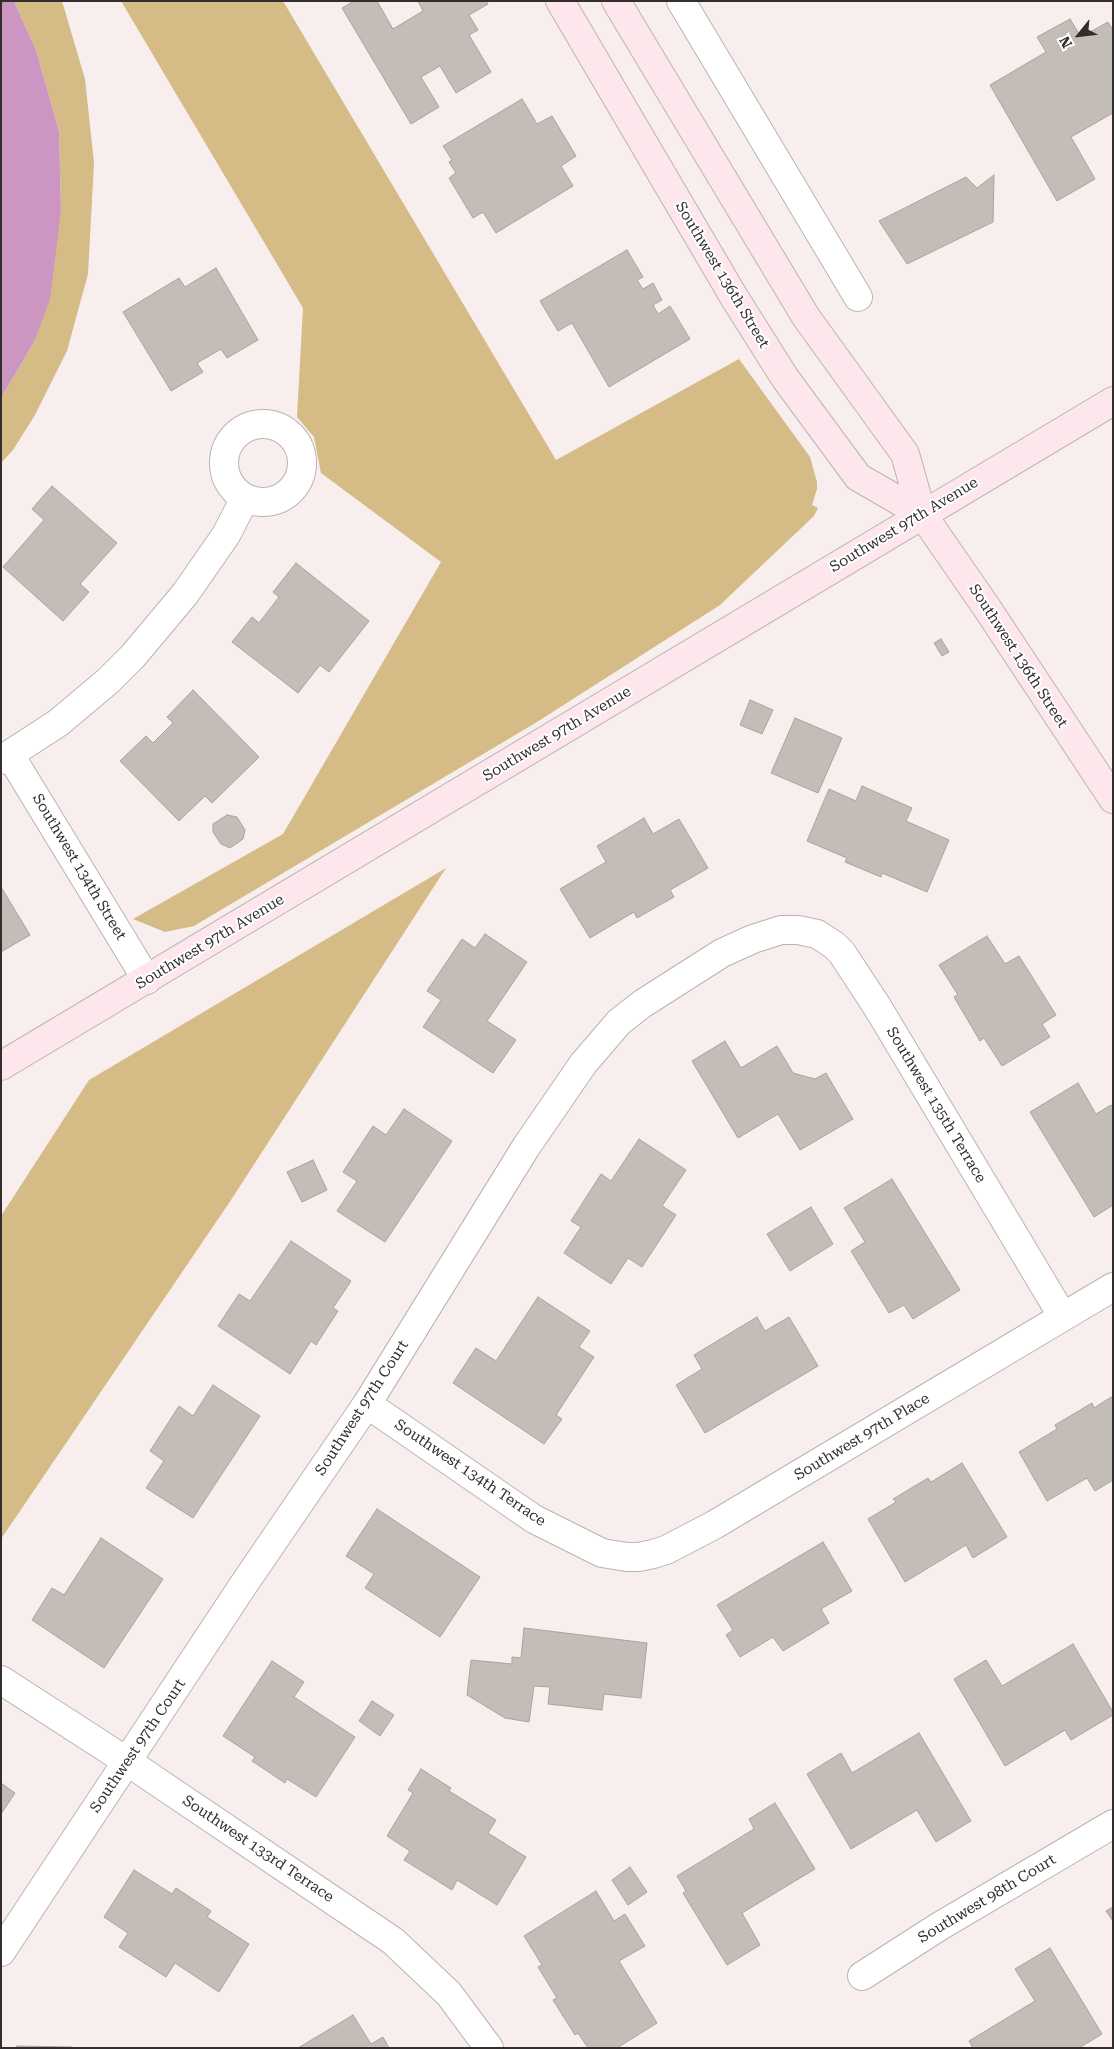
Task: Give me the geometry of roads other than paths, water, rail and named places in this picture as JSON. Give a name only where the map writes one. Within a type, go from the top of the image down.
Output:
[{"type":"street","name":"Southwest 136th Street","points":[[560,1],[734,297],[785,378],[858,477],[922,514]]},
{"type":"street","name":"Southwest 136th Street","points":[[616,1],[806,317],[905,454],[922,514],[987,608],[1113,799]]},
{"type":"street","points":[[681,1],[858,297]]},
{"type":"street","name":"Southwest 97th Avenue","points":[[1,1066],[1113,401]]},
{"type":"street","points":[[5,757],[58,723],[108,681],[133,656],[191,587],[226,535],[245,498]]},
{"type":"street","name":"Southwest 134th Street","points":[[5,757],[147,980]]},
{"type":"street","name":"Southwest 135th Terrace","points":[[781,930],[798,930],[817,934],[834,944],[850,962],[1064,1317]]},
{"type":"street","name":"Southwest 97th Court","points":[[1,1952],[244,1584],[367,1404],[526,1147],[582,1064],[619,1022],[642,1004],[722,953],[753,939],[781,930]]},
{"type":"street","name":"Southwest 97th Place","points":[[602,1553],[627,1557],[653,1554],[691,1537],[1113,1287]]},
{"type":"street","name":"Southwest 134th Terrace","points":[[367,1404],[534,1519],[602,1553]]},
{"type":"street","name":"Southwest 133rd Terrace","points":[[1,1680],[128,1762],[394,1941],[449,1994],[489,2048]]},
{"type":"street","name":"Southwest 98th Court","points":[[862,1976],[940,1926],[1113,1824]]}]
